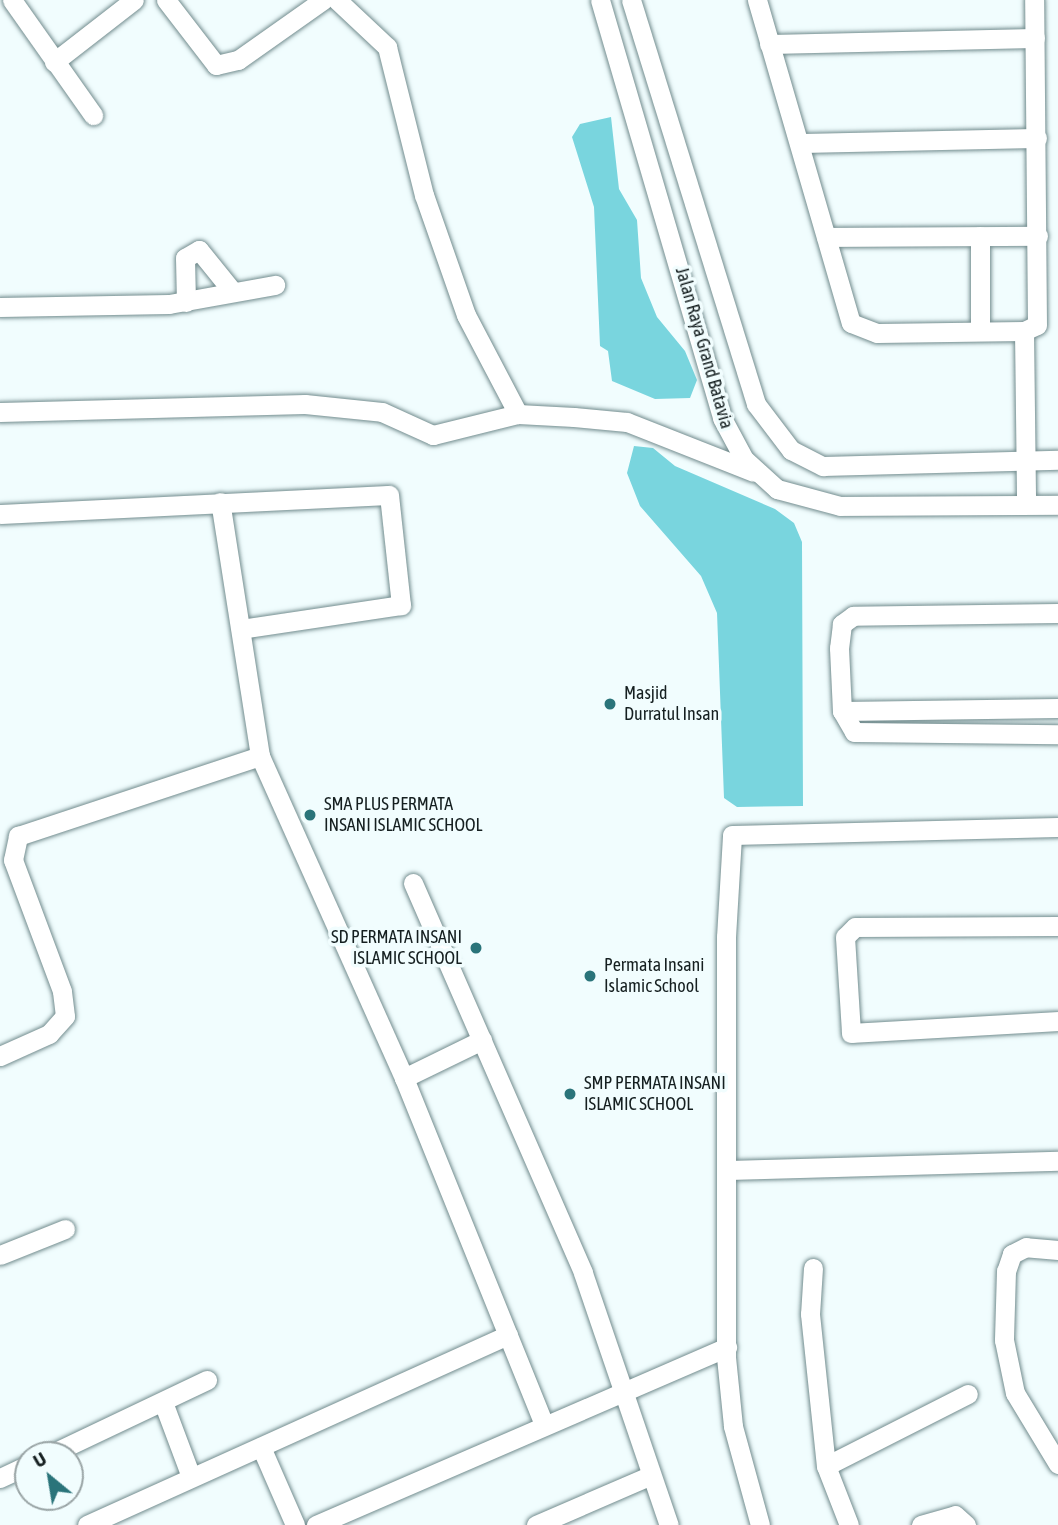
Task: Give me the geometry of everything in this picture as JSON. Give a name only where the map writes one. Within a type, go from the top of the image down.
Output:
[{"type":"street","points":[[12,0],[93,115]]},
{"type":"street","points":[[54,62],[134,0]]},
{"type":"street","points":[[166,0],[216,65],[238,60],[323,0]]},
{"type":"street","points":[[337,0],[387,47],[424,195],[466,316],[518,414]]},
{"type":"street","name":"Jalan Raya Grand Batavia","points":[[600,0],[731,440],[758,474],[800,499],[841,506],[1058,505]]},
{"type":"street","name":"Jalan Raya Grand Batavia","points":[[631,0],[745,372],[770,426],[791,450],[822,466],[1058,460]]},
{"type":"street","points":[[757,0],[851,323],[863,331],[1024,331],[1038,321],[1034,0]]},
{"type":"street","points":[[769,44],[1035,38]]},
{"type":"street","points":[[800,143],[1037,138]]},
{"type":"street","points":[[980,236],[980,330]]},
{"type":"street","points":[[826,237],[1038,236]]},
{"type":"street","points":[[186,302],[185,258],[199,250],[233,292]]},
{"type":"street","points":[[0,307],[186,302],[275,285]]},
{"type":"street","points":[[1024,331],[1026,504]]},
{"type":"street","points":[[713,380],[745,372]]},
{"type":"street","points":[[0,412],[326,405],[382,412],[433,435],[518,414],[627,422],[758,474]]},
{"type":"street","points":[[0,514],[383,491],[393,501],[401,605],[241,629]]},
{"type":"street","points":[[220,502],[260,756],[404,1078],[543,1422]]},
{"type":"street","points":[[1058,613],[846,619],[839,648],[842,711],[854,732],[1058,734]]},
{"type":"street","points":[[842,711],[1058,708]]},
{"type":"street","points":[[0,1056],[49,1034],[65,1016],[62,992],[13,860],[18,836],[260,756]]},
{"type":"street","points":[[760,1525],[733,1426],[727,1347],[729,1170],[726,937],[732,835],[1058,827]]},
{"type":"street","points":[[413,883],[583,1273],[625,1388],[649,1476],[669,1525]]},
{"type":"street","points":[[1058,926],[855,927],[845,937],[851,1032],[1058,1021]]},
{"type":"street","points":[[404,1078],[482,1040]]},
{"type":"street","points":[[729,1170],[1058,1161]]},
{"type":"street","points":[[0,1255],[65,1229]]},
{"type":"street","points":[[1058,1250],[1026,1247],[1012,1254],[1006,1271],[1004,1340],[1015,1393],[1058,1464]]},
{"type":"street","points":[[813,1268],[810,1314],[826,1466],[849,1525]]},
{"type":"street","points":[[87,1525],[508,1335]]},
{"type":"street","points":[[316,1525],[543,1422],[727,1347]]},
{"type":"street","points":[[79,1441],[207,1380]]},
{"type":"street","points":[[826,1466],[968,1394]]},
{"type":"street","points":[[163,1402],[191,1477]]},
{"type":"street","points":[[261,1447],[295,1525]]},
{"type":"street","points":[[536,1525],[567,1519],[649,1476]]},
{"type":"street","points":[[921,1525],[955,1515],[966,1525]]},
{"type":"water","points":[[611,117],[619,189],[637,220],[641,278],[657,317],[685,351],[697,380],[690,398],[655,399],[612,381],[608,351],[600,346],[594,207],[572,137],[580,124]]},
{"type":"water","points":[[634,446],[653,448],[675,466],[775,509],[794,523],[802,542],[803,806],[737,807],[724,798],[717,613],[701,576],[640,506],[627,473]]},
{"type":"place","name":"Masjid Durratul Insan","points":[[610,704]]},
{"type":"place","name":"SMA PLUS PERMATA INSANI ISLAMIC SCHOOL","points":[[310,815]]},
{"type":"place","name":"SD PERMATA INSANI ISLAMIC SCHOOL","points":[[476,948]]},
{"type":"place","name":"Permata Insani Islamic School","points":[[590,976]]},
{"type":"place","name":"SMP PERMATA INSANI ISLAMIC SCHOOL","points":[[570,1094]]}]
